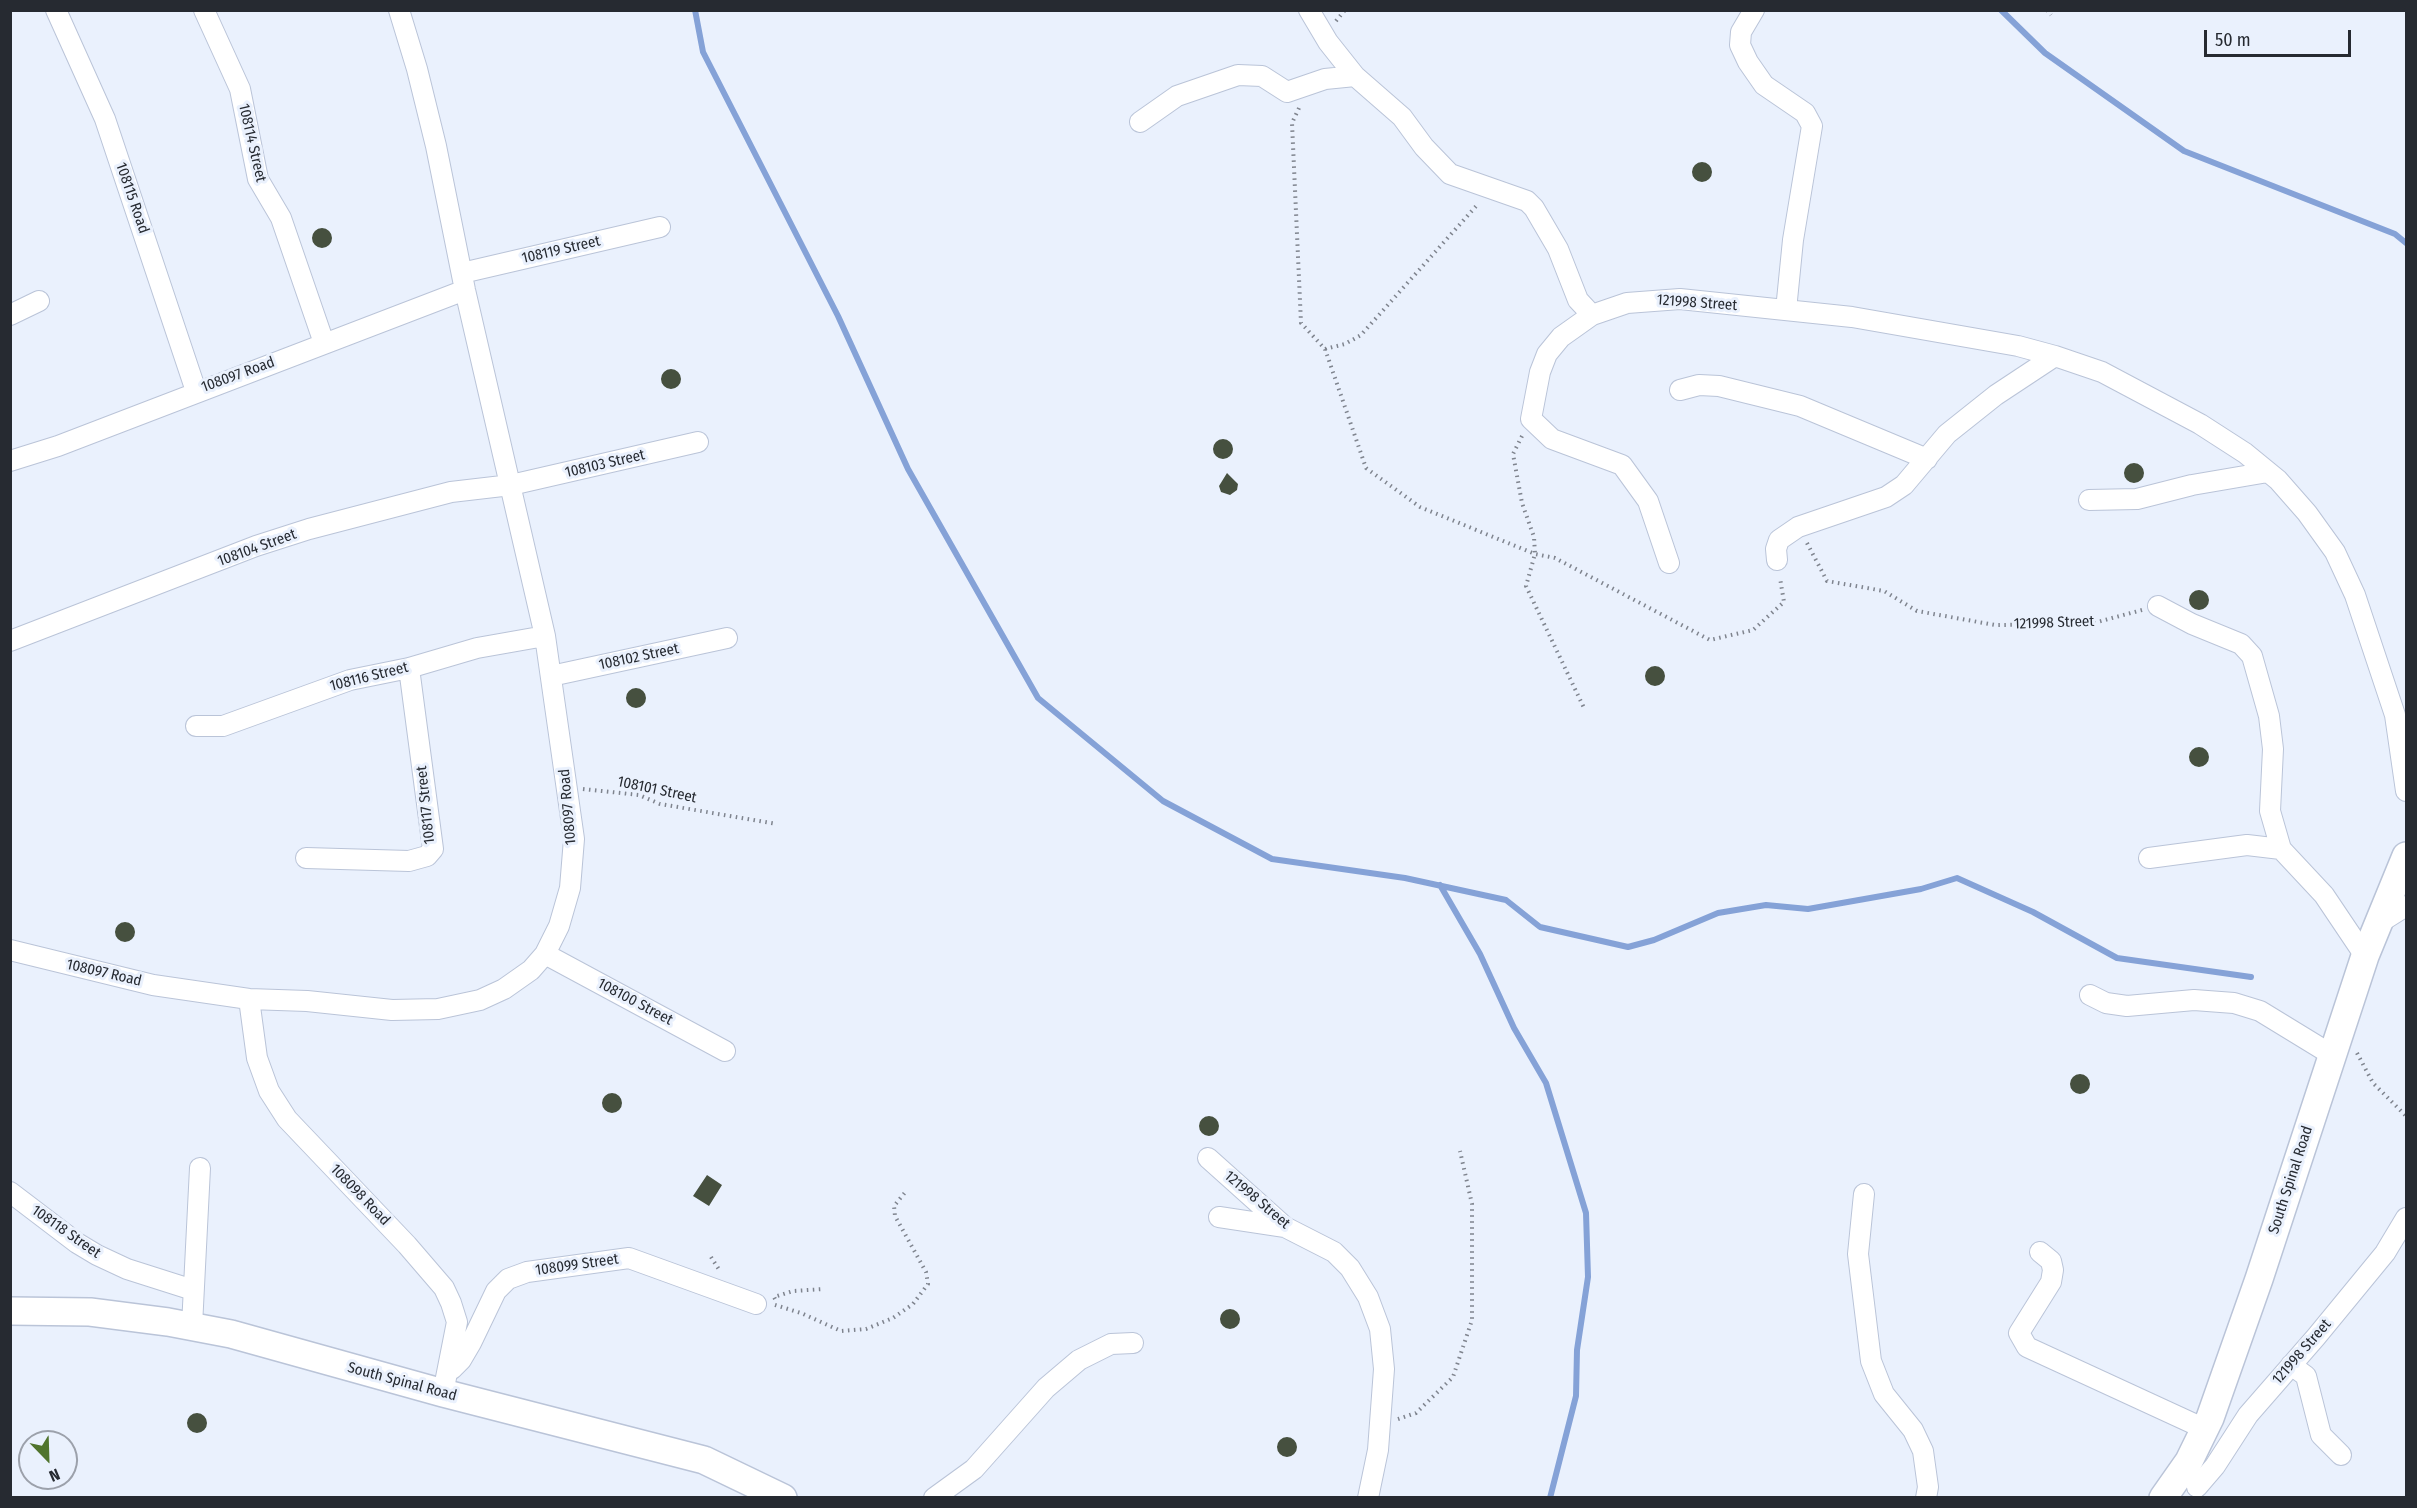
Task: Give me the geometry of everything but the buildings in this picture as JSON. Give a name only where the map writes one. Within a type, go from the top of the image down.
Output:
[{"type":"street","name":"108115 Road","points":[[56,10],[105,119],[196,391]]},
{"type":"street","name":"108114 Street","points":[[204,10],[240,89],[258,179],[281,218],[324,344]]},
{"type":"street","name":"108097 Road","points":[[10,950],[153,985],[249,999],[307,1001],[392,1010],[438,1009],[480,1000],[504,989],[531,970],[544,954],[560,926],[570,888],[574,839],[545,636],[430,124],[399,10]]},
{"type":"street","points":[[1309,10],[1328,42],[1355,76],[1402,117],[1424,147],[1450,174],[1490,190],[1527,201],[1534,208],[1558,249],[1578,300],[1592,315]]},
{"type":"street","points":[[1746,13],[1740,45],[1748,62],[1764,85],[1805,112],[1812,126],[1793,240],[1786,310]]},
{"type":"street","points":[[1140,122],[1177,96],[1238,75],[1262,76],[1287,92],[1325,79],[1355,76]]},
{"type":"street","name":"108119 Street","points":[[464,281],[660,227]]},
{"type":"street","name":"108097 Road","points":[[10,461],[58,446],[196,391],[324,344],[464,281]]},
{"type":"street","name":"121998 Street","points":[[1531,419],[1538,380],[1547,354],[1561,337],[1592,315],[1627,303],[1680,299],[1852,317],[2018,346],[2102,372],[2200,424],[2268,472],[2307,513],[2335,552],[2355,595],[2395,715],[2406,791]]},
{"type":"street","points":[[10,315],[39,302]]},
{"type":"street","points":[[1777,560],[1776,549],[1779,540],[1798,527],[1886,497],[1904,485],[1947,434],[1987,401],[2055,356]]},
{"type":"street","points":[[1680,390],[1699,385],[1719,386],[1800,406],[1927,459]]},
{"type":"street","points":[[1531,419],[1552,439],[1622,465],[1648,501],[1669,563]]},
{"type":"street","name":"108103 Street","points":[[511,485],[698,442]]},
{"type":"street","points":[[2089,500],[2137,499],[2192,485],[2268,472]]},
{"type":"street","name":"108104 Street","points":[[10,641],[256,546],[309,529],[451,492],[511,485]]},
{"type":"street","points":[[2158,606],[2192,624],[2241,644],[2252,656],[2269,716],[2273,749],[2270,811],[2281,849],[2324,895],[2365,956]]},
{"type":"street","name":"108116 Street","points":[[196,726],[208,728],[223,726],[341,683],[409,668],[477,648],[545,636]]},
{"type":"street","name":"108102 Street","points":[[552,676],[727,638]]},
{"type":"street","name":"108117 Street","points":[[306,858],[409,861],[427,856],[433,849],[409,668]]},
{"type":"street","points":[[2149,858],[2247,845],[2281,849]]},
{"type":"street","name":"South Spinal Road","points":[[2163,1497],[2189,1461],[2205,1429],[2259,1279],[2365,956],[2406,856]]},
{"type":"street","points":[[2379,923],[2406,906]]},
{"type":"street","name":"108100 Street","points":[[544,954],[725,1051]]},
{"type":"street","points":[[2090,995],[2106,1003],[2127,1006],[2194,999],[2234,1004],[2260,1011],[2332,1055]]},
{"type":"street","name":"108098 Road","points":[[249,999],[257,1058],[268,1091],[287,1119],[367,1202],[444,1288],[457,1322],[444,1384]]},
{"type":"street","name":"121998 Street","points":[[1208,1158],[1285,1227],[1334,1252],[1350,1268],[1368,1297],[1380,1329],[1383,1352],[1380,1425],[1372,1488],[1368,1497]]},
{"type":"street","points":[[192,1326],[200,1168]]},
{"type":"street","name":"108118 Street","points":[[10,1192],[97,1255],[127,1269],[193,1290]]},
{"type":"street","points":[[1864,1194],[1858,1254],[1871,1361],[1884,1394],[1913,1430],[1923,1451],[1928,1487],[1926,1497]]},
{"type":"street","points":[[1219,1217],[1285,1227]]},
{"type":"street","name":"121998 Street","points":[[2199,1492],[2248,1415],[2385,1253],[2406,1218]]},
{"type":"street","points":[[2040,1251],[2052,1261],[2053,1270],[2050,1282],[2019,1333],[2027,1347],[2205,1429]]},
{"type":"street","name":"108099 Street","points":[[444,1384],[461,1360],[496,1291],[508,1280],[527,1272],[629,1258],[756,1304]]},
{"type":"street","name":"South Spinal Road","points":[[10,1311],[90,1312],[192,1326],[444,1384],[704,1460],[783,1497]]},
{"type":"street","points":[[934,1497],[974,1469],[1046,1388],[1079,1360],[1111,1344],[1133,1343]]},
{"type":"street","points":[[2291,1365],[2306,1376],[2321,1435],[2341,1455]]},
{"type":"street","name":"121998 Street","points":[[2189,1461],[2199,1492]]},
{"type":"path","points":[[1328,42],[1339,15],[1345,10]]},
{"type":"path","points":[[2047,10],[2051,15]]},
{"type":"path","points":[[1309,85],[1292,123],[1301,323],[1325,349],[1366,468],[1420,507],[1535,554],[1555,558],[1710,640],[1753,630],[1784,602],[1777,560]]},
{"type":"path","points":[[1325,349],[1345,344],[1361,335],[1490,190]]},
{"type":"path","points":[[1531,419],[1513,453],[1522,503],[1534,537],[1535,554],[1526,586],[1585,710]]},
{"type":"path","name":"121998 Street","points":[[1798,527],[1827,581],[1884,591],[1917,611],[1995,625],[2090,624],[2158,606]]},
{"type":"path","name":"108101 Street","points":[[568,787],[639,795],[660,804],[777,824]]},
{"type":"path","points":[[2342,1026],[2373,1083],[2406,1116]]},
{"type":"path","points":[[1380,1425],[1416,1413],[1453,1377],[1472,1320],[1472,1204],[1460,1151]]},
{"type":"path","points":[[756,1304],[778,1305],[841,1331],[866,1329],[893,1318],[913,1304],[927,1284],[926,1272],[895,1216],[894,1206],[907,1190]]},
{"type":"path","points":[[778,1305],[774,1297],[793,1291],[824,1289]]},
{"type":"waterway","points":[[695,10],[703,52],[838,316],[908,469],[1038,698],[1163,801],[1272,859],[1405,878],[1506,900],[1540,927],[1628,947],[1654,940],[1718,913],[1766,905],[1808,909],[1921,889],[1957,878],[2033,912],[2117,958],[2251,977]]},
{"type":"waterway","points":[[2001,10],[2045,53],[2184,151],[2395,234],[2406,243]]},
{"type":"waterway","points":[[1440,885],[1480,954],[1514,1028],[1546,1083],[1586,1213],[1588,1277],[1577,1350],[1576,1396],[1550,1498]]}]
